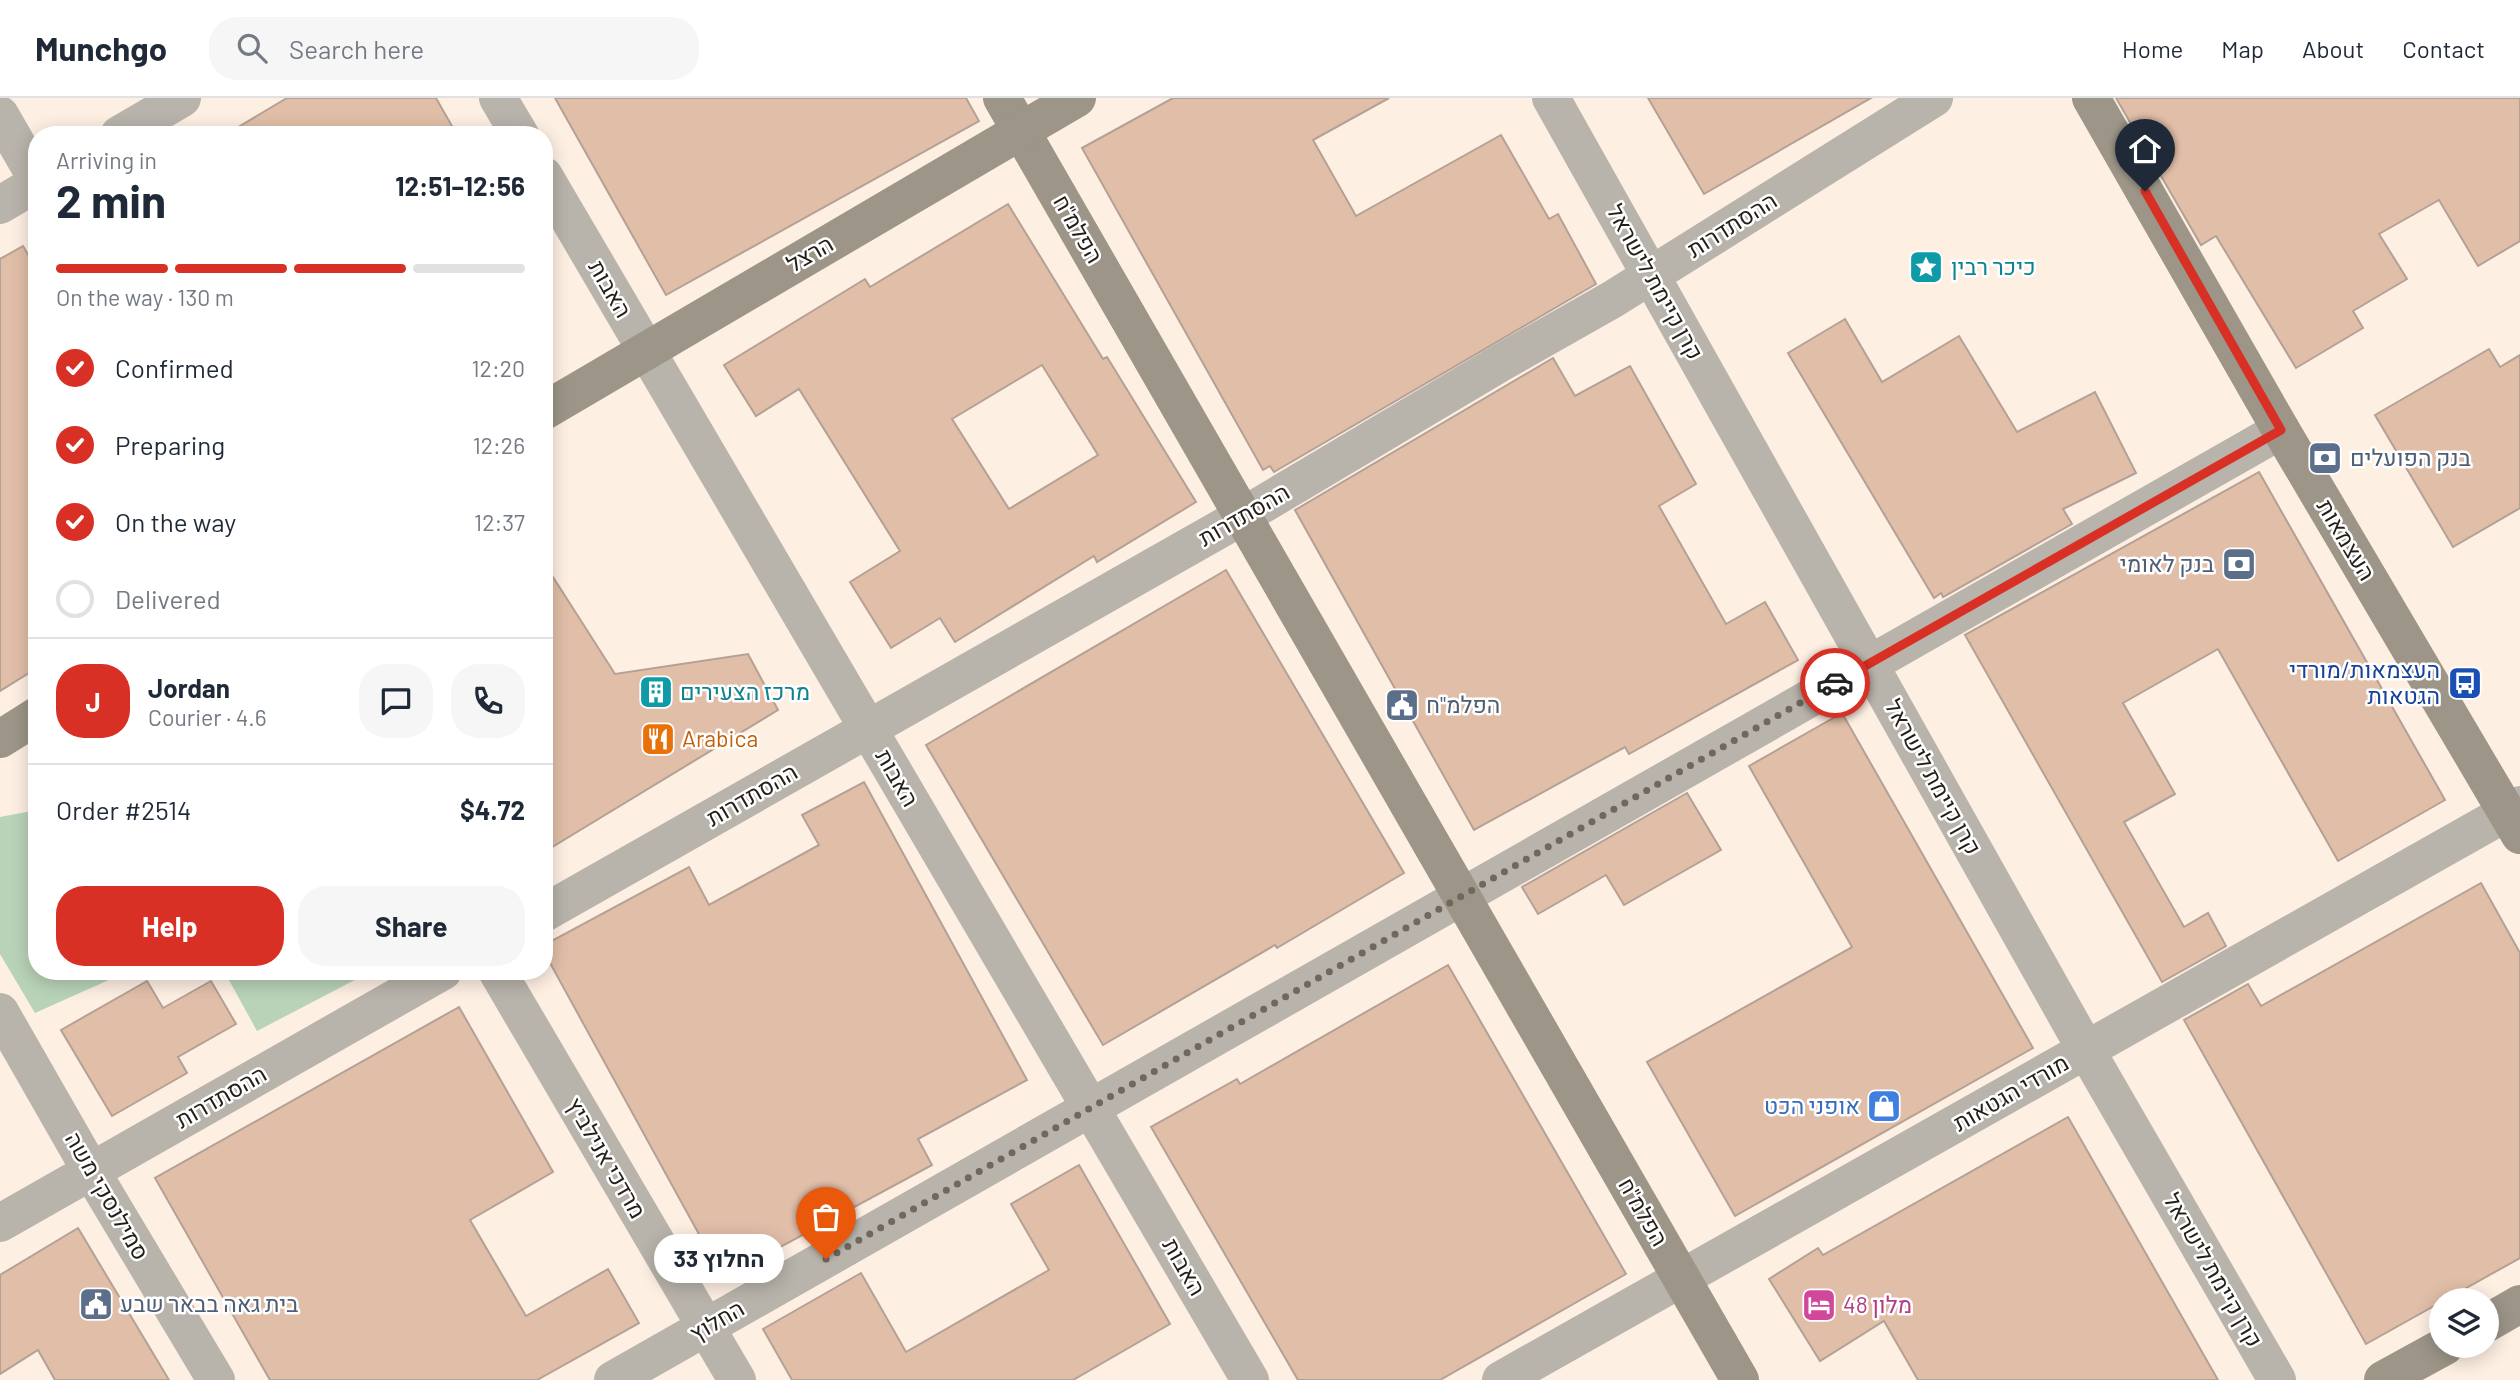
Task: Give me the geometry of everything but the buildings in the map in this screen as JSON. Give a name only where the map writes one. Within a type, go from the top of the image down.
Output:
[{"type":"street","points":[[134,126],[182,98]]},
{"type":"street","points":[[498,98],[515,126]]},
{"type":"street","name":"הפלמ\"ח","points":[[1002,98],[1740,1380]]},
{"type":"street","name":"הרצל","points":[[553,406],[1077,98]]},
{"type":"street","name":"קרן קיימת לישראל","points":[[1551,98],[2086,1050],[2277,1380]]},
{"type":"street","name":"ההסתדרות","points":[[553,908],[1243,516],[1651,276],[1934,98]]},
{"type":"street","name":"העצמאות","points":[[2091,98],[2281,430],[2516,818]]},
{"type":"street","points":[[0,116],[28,165]]},
{"type":"street","points":[[0,205],[28,187]]},
{"type":"street","name":"האבות","points":[[553,191],[1250,1380]]},
{"type":"street","name":"החלוץ","points":[[613,1380],[2281,430]]},
{"type":"street","points":[[0,738],[28,721]]},
{"type":"street","name":"מורדי הגטאות","points":[[1501,1380],[2086,1050],[2516,818]]},
{"type":"street","name":"ההסתדרות","points":[[0,1223],[427,980]]},
{"type":"street","name":"מרדכי אנילביץ","points":[[502,980],[737,1380]]},
{"type":"street","name":"סמילנסקי משה","points":[[0,1012],[216,1380]]},
{"type":"street","points":[[2499,1316],[2520,1304]]},
{"type":"street","points":[[2384,1380],[2429,1355]]},
{"type":"green space","points":[[28,812],[28,980],[109,980],[35,1013],[0,954],[0,817]]},
{"type":"green space","points":[[229,980],[355,980],[257,1031]]},
{"type":"way so far","points":[[826,1259],[1835,683]]},
{"type":"place","name":"כיכר רבין","points":[[1926,267]]},
{"type":"place","name":"בנק הפועלים","points":[[2325,458]]},
{"type":"place","name":"בנק לאומי","points":[[2239,564]]},
{"type":"place","name":"העצמאות/מורדי הגטאות","points":[[2465,683]]},
{"type":"place","name":"מרכז הצעירים","points":[[656,692]]},
{"type":"place","name":"הפלמ\"ח","points":[[1402,705]]},
{"type":"place","name":"Arabica","points":[[658,739]]},
{"type":"place","name":"אופני הכט","points":[[1884,1106]]},
{"type":"place","name":"החלוץ 33","points":[[826,1259]]},
{"type":"place","name":"בית גאה בבאר שבע","points":[[96,1304]]},
{"type":"place","name":"מלון 48","points":[[1819,1305]]},
{"type":"route","points":[[1835,683],[2281,430],[2145,191]]}]
